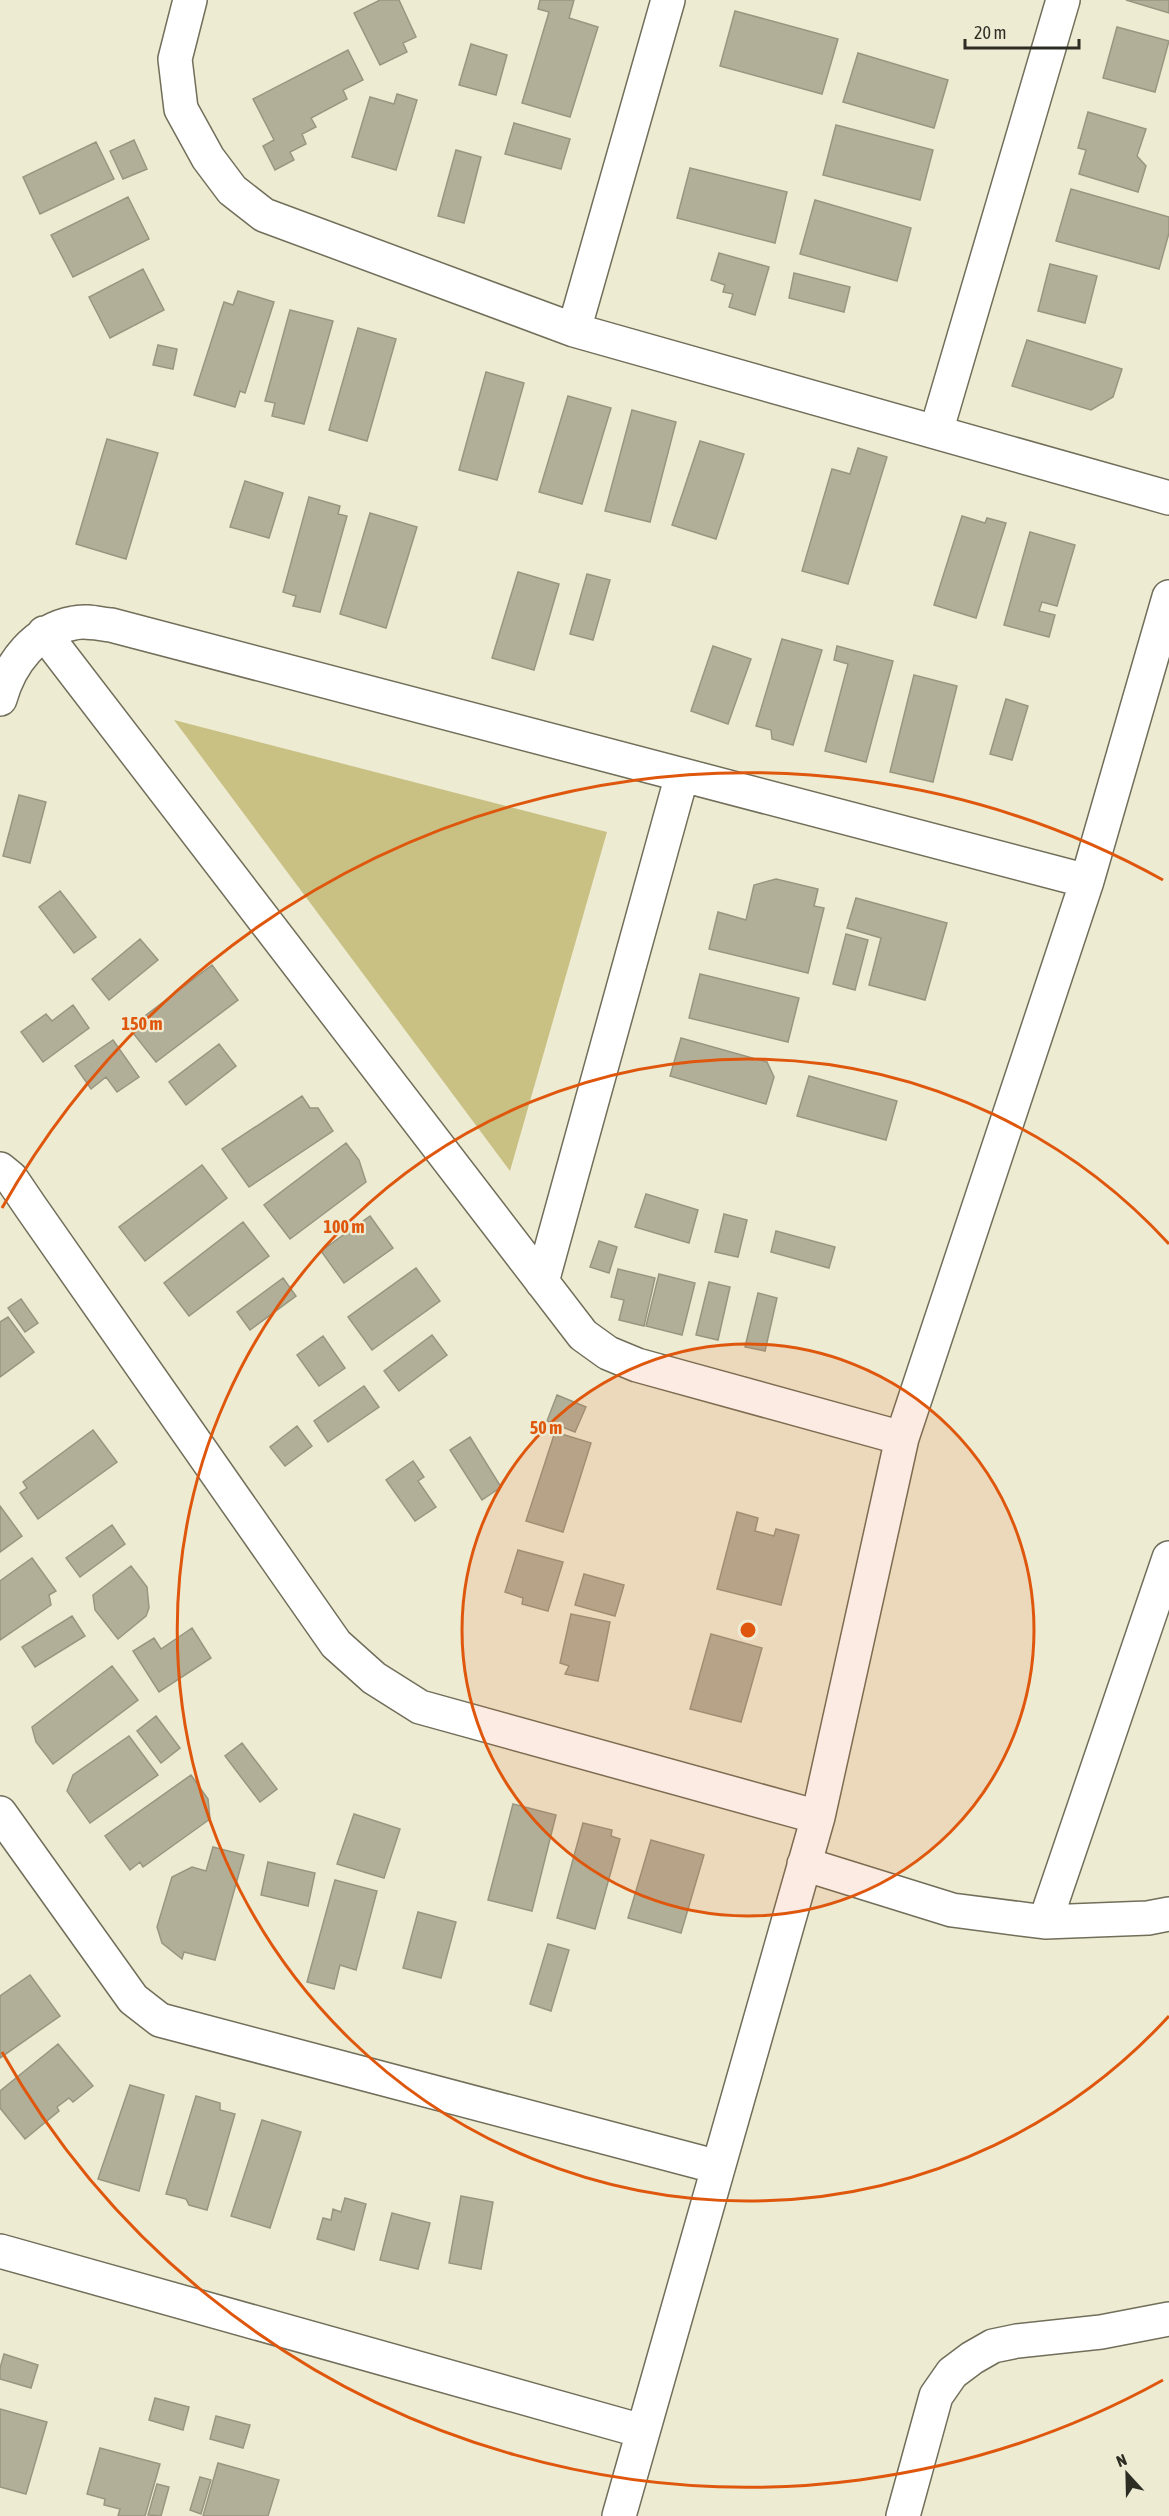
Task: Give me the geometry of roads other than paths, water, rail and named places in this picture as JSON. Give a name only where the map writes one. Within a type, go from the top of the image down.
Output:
[{"type":"street","points":[[190,0],[175,59],[181,109],[208,158],[232,190],[264,215],[574,330],[1169,498]]},
{"type":"street","points":[[574,330],[668,0]]},
{"type":"street","points":[[936,432],[1063,0]]},
{"type":"street","points":[[619,2516],[818,1817],[902,1438],[1087,881],[1169,597]]},
{"type":"street","points":[[0,699],[6,679],[23,653],[44,633],[75,622],[111,625],[1087,881]]},
{"type":"street","points":[[44,633],[583,1335],[608,1353],[637,1365],[902,1438]]},
{"type":"street","points":[[542,1282],[682,775]]},
{"type":"street","points":[[0,1169],[10,1178],[30,1206],[336,1644],[374,1678],[420,1707],[818,1817]]},
{"type":"street","points":[[1045,1923],[1169,1558]]},
{"type":"street","points":[[0,1813],[133,1999],[160,2020],[718,2167]]},
{"type":"street","points":[[804,1864],[952,1910],[1045,1923],[1148,1918],[1169,1914]]},
{"type":"street","points":[[0,2251],[642,2430]]},
{"type":"street","points":[[903,2516],[936,2396],[952,2373],[972,2358],[993,2346],[1017,2341],[1101,2332],[1169,2319]]}]
